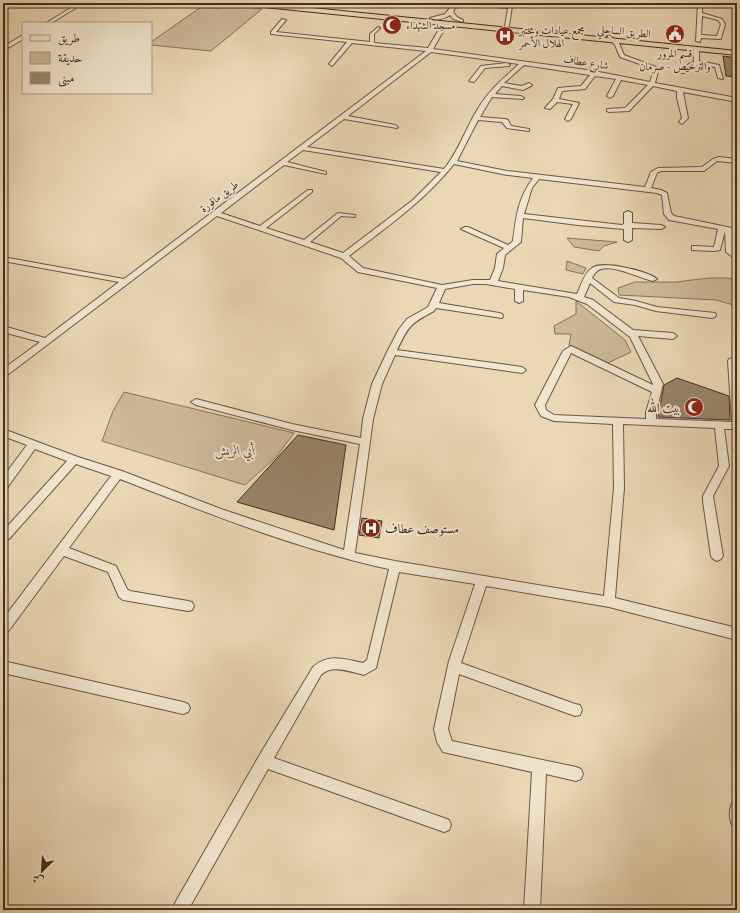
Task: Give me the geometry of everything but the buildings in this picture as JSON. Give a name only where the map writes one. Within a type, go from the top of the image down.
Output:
[{"type":"highway","name":"الطريق الساحلي","points":[[245,3],[433,20],[461,21],[697,47],[737,53]]},
{"type":"highway","name":"الطريق الساحلي","points":[[282,3],[433,20],[450,24],[611,38]]},
{"type":"highway","name":"الطريق الساحلي","points":[[697,47],[737,49]]},
{"type":"street","points":[[50,22],[82,3]]},
{"type":"street","points":[[433,20],[450,13],[456,3],[510,7],[507,26]]},
{"type":"street","points":[[698,63],[696,61],[700,3]]},
{"type":"street","points":[[450,13],[461,21]]},
{"type":"street","points":[[698,36],[719,38],[723,24],[720,19],[700,14]]},
{"type":"street","name":"شارع عطاف","points":[[284,20],[273,33],[430,50],[594,73],[737,100]]},
{"type":"street","points":[[433,20],[440,25],[441,30]]},
{"type":"street","name":"طريق ماقورة","points":[[3,374],[46,340],[417,62],[430,50],[441,30],[450,24]]},
{"type":"street","points":[[372,44],[372,34],[378,28]]},
{"type":"street","points":[[3,49],[22,38]]},
{"type":"street","points":[[610,110],[627,110],[643,97],[652,84],[656,68],[622,56],[617,44],[611,38]]},
{"type":"street","points":[[332,64],[350,42]]},
{"type":"street","points":[[472,82],[483,67],[510,65],[513,62]]},
{"type":"street","points":[[344,256],[413,204],[432,187],[452,162],[476,118],[491,95],[500,84],[523,63]]},
{"type":"street","points":[[683,72],[691,65],[698,63],[717,66],[720,70],[721,78]]},
{"type":"street","points":[[548,108],[556,100],[560,88],[583,88],[594,73]]},
{"type":"street","points":[[610,96],[619,78]]},
{"type":"street","points":[[500,84],[523,88],[529,85]]},
{"type":"street","points":[[680,90],[684,118],[682,122]]},
{"type":"street","points":[[491,95],[521,98]]},
{"type":"street","points":[[556,100],[576,103],[568,119]]},
{"type":"street","points":[[342,117],[395,128]]},
{"type":"street","points":[[476,118],[503,120],[506,121],[509,128],[527,130]]},
{"type":"street","points":[[302,148],[445,171]]},
{"type":"street","points":[[647,190],[654,172],[660,169],[704,169],[715,160],[737,161]]},
{"type":"street","points":[[452,162],[499,172],[661,192],[665,194],[668,214],[672,218],[737,231]]},
{"type":"street","points":[[283,163],[324,173]]},
{"type":"street","points":[[492,283],[499,268],[500,257],[503,252],[517,242],[519,215],[526,195],[537,177]]},
{"type":"street","points":[[261,228],[310,191]]},
{"type":"street","points":[[215,213],[344,256],[358,269],[442,287],[473,282],[492,283],[580,297],[590,302],[631,333],[638,341],[657,381],[657,391],[650,413],[651,421]]},
{"type":"street","points":[[628,213],[628,240]]},
{"type":"street","points":[[305,243],[340,214],[353,216]]},
{"type":"street","points":[[519,215],[578,223],[661,227]]},
{"type":"street","points":[[465,229],[509,248]]},
{"type":"street","points":[[695,248],[717,248],[725,229]]},
{"type":"street","points":[[725,229],[730,252],[737,258]]},
{"type":"street","points":[[3,259],[124,282]]},
{"type":"street","points":[[580,297],[596,268],[606,266],[653,279]]},
{"type":"street","points":[[589,279],[617,300],[636,303],[656,309],[712,315]]},
{"type":"street","points":[[349,556],[364,442],[377,384],[398,336],[406,326],[434,305],[442,287]]},
{"type":"street","points":[[519,288],[519,301]]},
{"type":"street","points":[[434,305],[499,316]]},
{"type":"street","points":[[3,329],[46,340]]},
{"type":"street","points":[[631,333],[673,336]]},
{"type":"street","points":[[657,391],[574,350],[568,350],[540,402],[540,408],[542,412],[554,418],[737,425],[732,363],[732,361],[737,360]]},
{"type":"street","points":[[391,352],[522,370]]},
{"type":"street","points":[[196,402],[292,427],[364,442]]},
{"type":"street","points":[[609,602],[619,488],[618,421]]},
{"type":"street","points":[[717,556],[708,496],[724,466],[719,424]]},
{"type":"street","points":[[3,432],[74,460],[118,474],[217,512],[349,556],[394,566],[609,602],[737,634]]},
{"type":"street","points":[[3,484],[33,444]]},
{"type":"street","points":[[4,536],[74,460]]},
{"type":"street","points":[[3,629],[118,474]]},
{"type":"street","points":[[61,550],[112,569],[123,593],[127,596],[188,606]]},
{"type":"street","points":[[179,910],[264,761],[320,667],[324,664],[332,663],[364,669],[372,664],[394,566]]},
{"type":"street","points":[[482,580],[454,666],[441,729],[444,742],[448,747],[576,774]]},
{"type":"street","points":[[454,666],[575,710]]},
{"type":"street","points":[[3,667],[183,708]]},
{"type":"street","points":[[264,761],[444,826]]},
{"type":"street","points":[[532,910],[539,767]]},
{"type":"street","points":[[737,808],[737,820]]},
{"type":"green space","points":[[225,4],[262,9],[211,51],[152,45],[152,41],[201,7],[219,8]]},
{"type":"green space","points":[[567,238],[617,242],[604,246],[599,251],[574,247]]},
{"type":"green space","points":[[567,261],[586,268],[583,274],[566,270]]},
{"type":"green space","points":[[709,278],[727,278],[737,280],[737,306],[716,300],[619,295],[618,288],[635,282],[676,282]]},
{"type":"green space","points":[[576,301],[625,340],[631,352],[608,363],[569,345],[571,334],[555,334],[554,326],[576,314]]},
{"type":"green space","name":"أبي الريش","points":[[124,392],[294,433],[276,457],[245,485],[102,441],[113,411]]},
{"type":"place","name":"مسجد الشهداء","points":[[392,25]]},
{"type":"place","name":"قسم المرور والترخيص - صرمان","points":[[675,34]]},
{"type":"place","name":"مجمع عيادات ومختبر الهلال الأحمر","points":[[505,36]]},
{"type":"place","name":"بيت الله","points":[[694,407]]},
{"type":"place","name":"مستوصف عطاف","points":[[371,528]]}]
